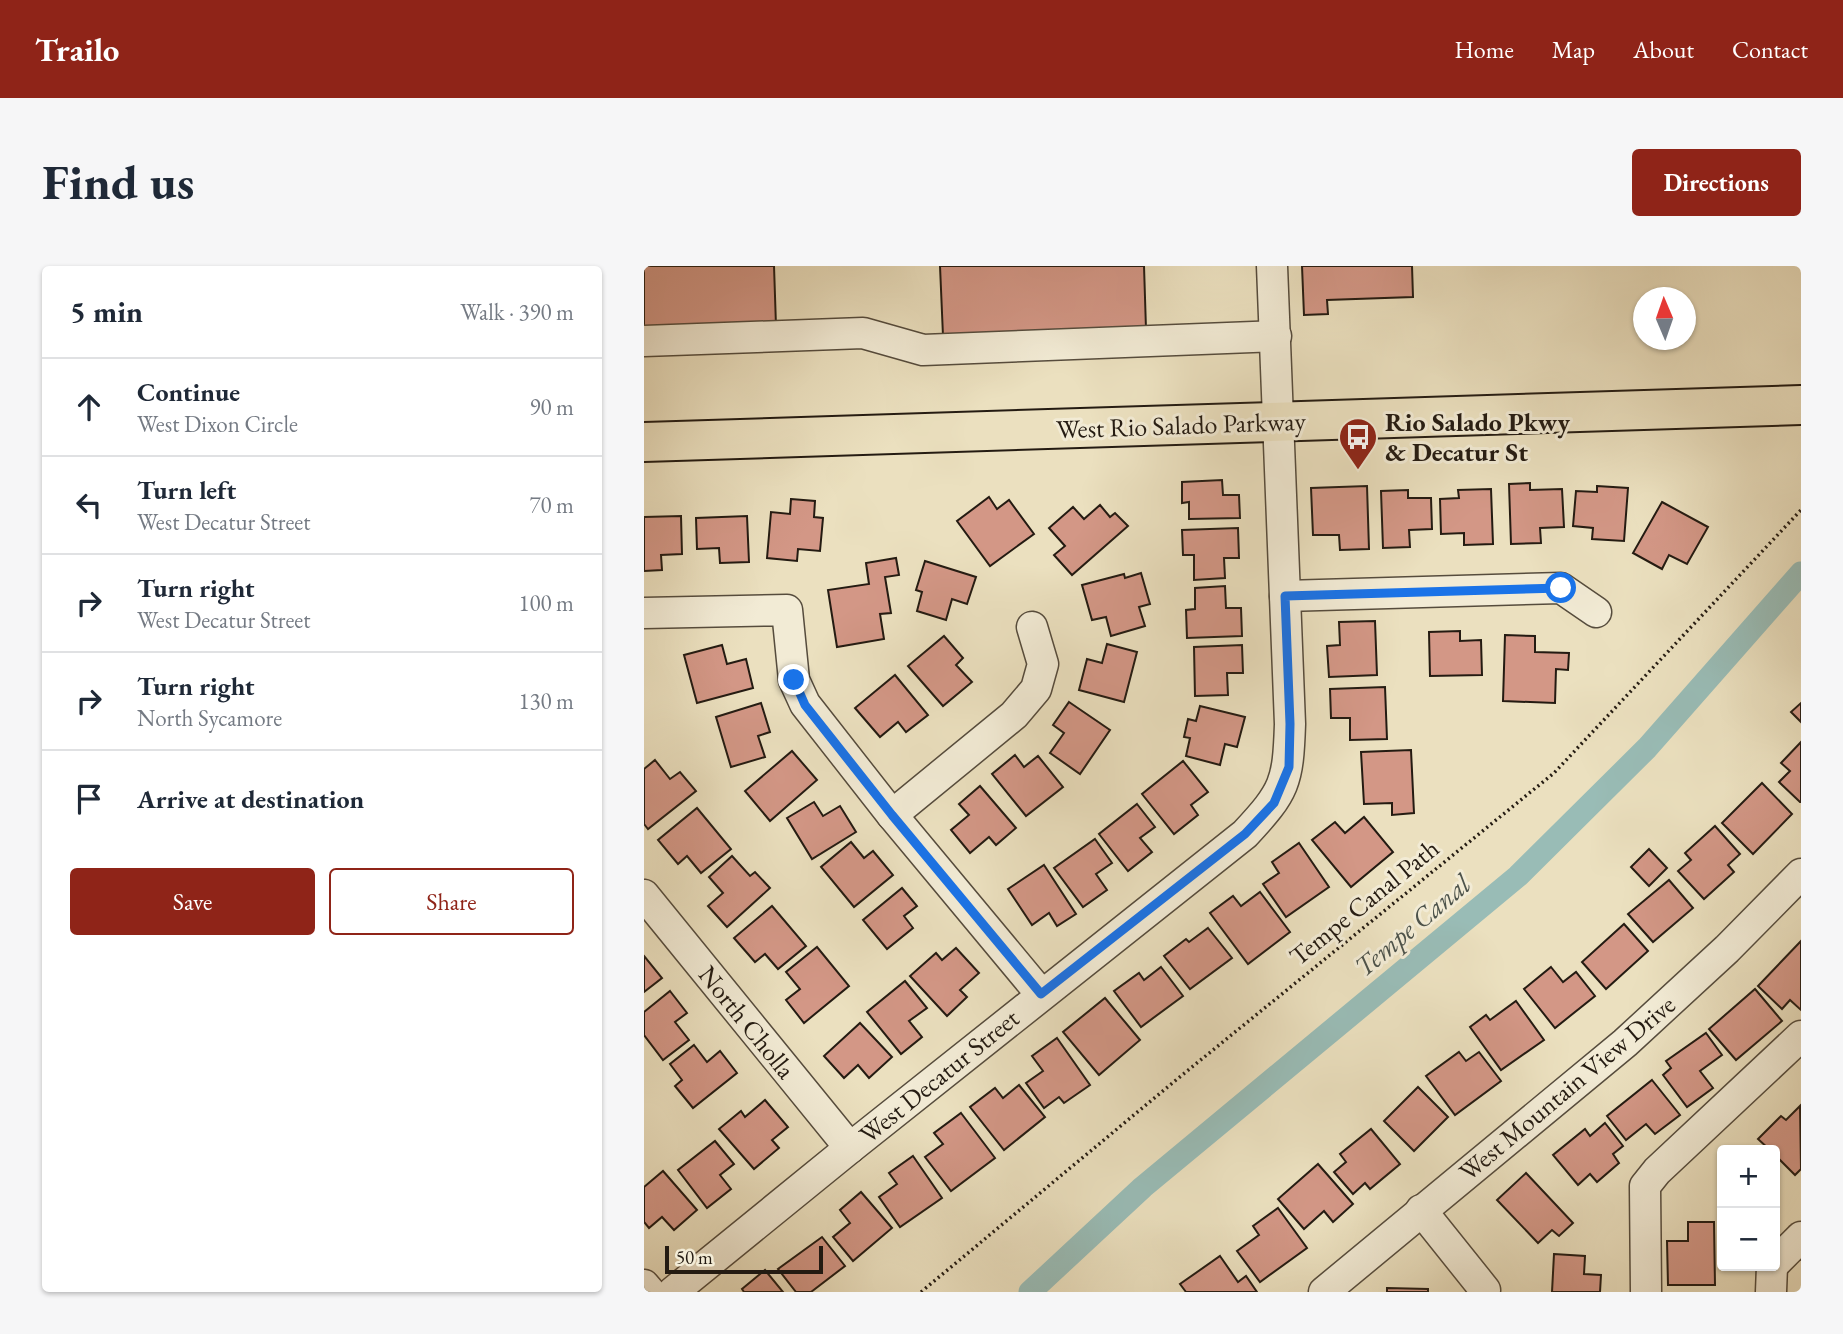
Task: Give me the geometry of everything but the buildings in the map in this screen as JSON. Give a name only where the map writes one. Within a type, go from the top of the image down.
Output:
[{"type":"main road","name":"West Rio Salado Parkway","points":[[644,442],[1801,405]]},
{"type":"street","name":"West Decatur Street","points":[[673,1292],[1041,994],[1245,834],[1274,803],[1289,767],[1290,724],[1272,266]]},
{"type":"street","points":[[644,341],[863,333],[923,350],[1276,336]]},
{"type":"street","points":[[1285,596],[1561,588],[1596,612]]},
{"type":"street","points":[[644,612],[787,610],[794,680],[805,705],[892,815],[1041,994]]},
{"type":"street","points":[[892,815],[1014,715],[1036,689],[1043,664],[1032,626]]},
{"type":"street","name":"West Mountain View Drive","points":[[1324,1292],[1625,1042],[1727,949],[1801,874]]},
{"type":"street","name":"North Cholla","points":[[644,895],[850,1148]]},
{"type":"street","points":[[1646,1292],[1645,1186],[1657,1171],[1801,1035]]},
{"type":"street","points":[[1421,1210],[1485,1290]]},
{"type":"street","points":[[1772,1272],[1801,1237]]},
{"type":"street","points":[[644,1284],[650,1292]]},
{"type":"path","name":"Tempe Canal Path","points":[[921,1292],[1554,772],[1801,510]]},
{"type":"waterway","name":"Tempe Canal","points":[[1030,1292],[1143,1187],[1518,876],[1647,748],[1801,573]]},
{"type":"place","name":"Rio Salado Pkwy & Decatur St","points":[[1358,471]]},
{"type":"route","points":[[794,680],[805,705],[892,815],[1041,994],[1245,834],[1274,803],[1289,767],[1285,596],[1561,588]]}]
